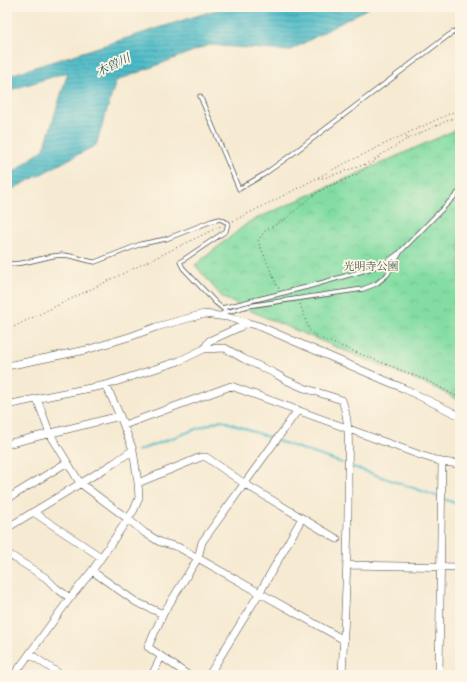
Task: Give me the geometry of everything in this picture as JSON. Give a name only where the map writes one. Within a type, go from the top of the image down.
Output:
[{"type":"street","points":[[7,366],[86,350],[183,319],[204,314],[223,312],[405,389],[457,414],[460,421]]},
{"type":"street","points":[[204,349],[209,341],[240,328],[246,322]]},
{"type":"street","points":[[7,405],[106,385],[179,361],[204,349],[225,348],[286,380],[304,388],[342,400],[347,413],[348,428],[347,565],[342,675]]},
{"type":"street","points":[[14,675],[70,598],[92,571],[134,510],[139,498],[133,450],[124,425],[106,385]]},
{"type":"street","points":[[124,425],[231,386],[442,462],[460,464]]},
{"type":"street","points":[[37,398],[50,434],[66,463],[80,483],[145,533],[160,542],[178,547],[344,640]]},
{"type":"street","points":[[188,675],[148,647],[163,614],[198,558],[202,542],[298,410]]},
{"type":"street","points":[[7,444],[120,416]]},
{"type":"street","points":[[7,528],[133,450]]},
{"type":"street","points":[[138,483],[206,456],[245,484],[337,539]]},
{"type":"street","points":[[439,675],[442,462]]},
{"type":"street","points":[[7,499],[66,463]]},
{"type":"street","points":[[33,512],[101,557]]},
{"type":"street","points":[[209,675],[260,592],[302,518]]},
{"type":"street","points":[[7,553],[46,578],[56,588],[70,598]]},
{"type":"street","points":[[347,565],[460,567]]},
{"type":"street","points":[[92,571],[136,602],[163,614]]},
{"type":"street","points":[[30,654],[61,675]]},
{"type":"street","points":[[152,675],[161,657]]},
{"type":"lane","points":[[200,96],[239,189],[286,159],[460,28]]},
{"type":"lane","points":[[223,312],[356,274],[384,264],[401,251],[460,191]]},
{"type":"lane","points":[[7,264],[18,265],[62,255],[95,262],[141,244],[166,239],[212,220],[220,219],[228,223],[226,231],[180,262],[183,268],[223,312]]},
{"type":"lane","points":[[223,312],[248,306],[363,289],[376,284],[387,275],[401,251]]},
{"type":"path","points":[[7,330],[270,204],[405,134],[460,109]]},
{"type":"path","points":[[318,178],[324,178],[366,164],[407,139],[460,115]]},
{"type":"path","points":[[405,134],[407,139]]},
{"type":"path","points":[[283,287],[278,288],[258,241],[260,236],[265,231],[288,217],[312,196],[327,187],[358,174],[382,155]]},
{"type":"path","points":[[298,299],[309,330],[318,337],[428,381],[460,398]]},
{"type":"green space","name":"光明寺公園","points":[[460,128],[460,401],[440,390],[271,320],[223,298],[195,265],[249,222]]},
{"type":"water","name":"木曽川","points":[[225,7],[370,7],[289,51],[209,45],[116,81],[96,145],[7,192],[7,174],[16,170],[44,149],[68,72],[7,91],[7,76]]},
{"type":"waterway","points":[[137,451],[221,420],[271,438]]},
{"type":"waterway","points":[[278,441],[342,463]]},
{"type":"waterway","points":[[350,466],[439,497]]},
{"type":"waterway","points":[[444,499],[460,505]]}]
